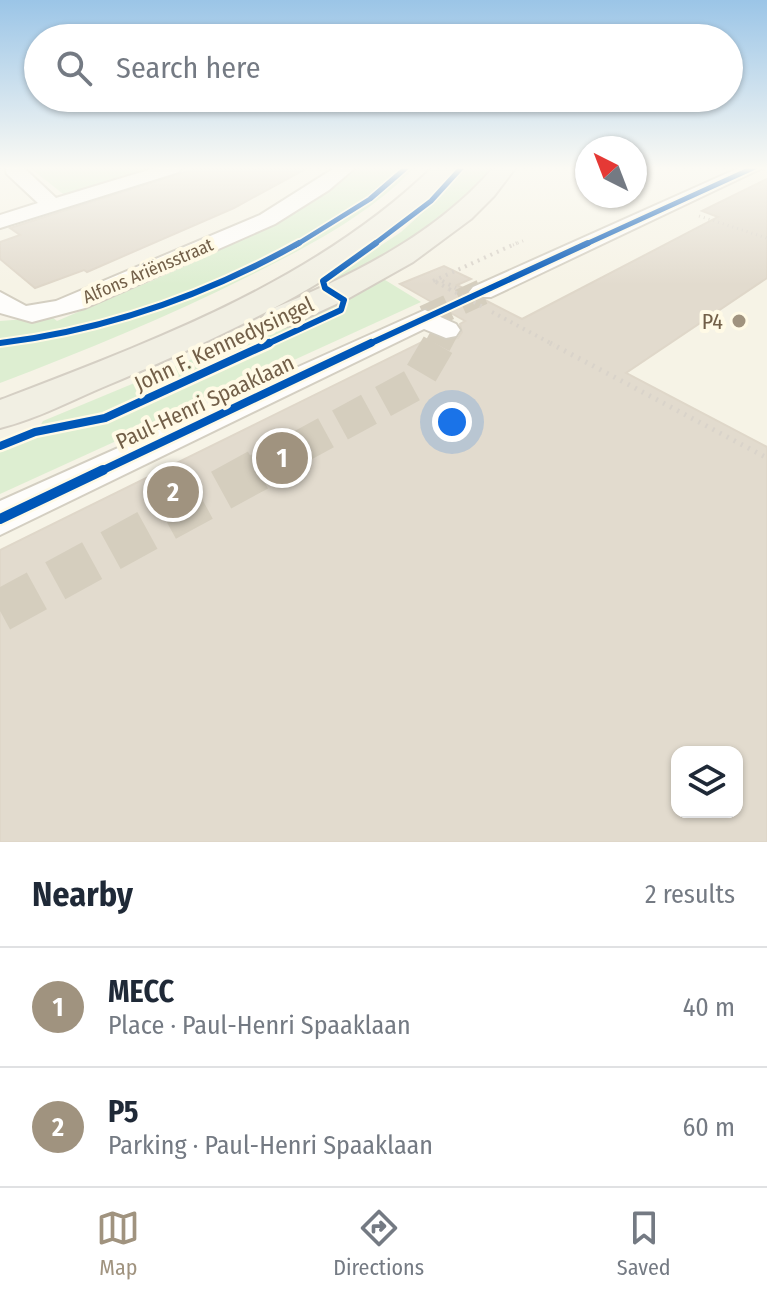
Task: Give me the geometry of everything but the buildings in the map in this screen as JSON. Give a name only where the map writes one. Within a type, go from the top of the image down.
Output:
[{"type":"main road","name":"John F. Kennedysingel","points":[[0,392],[181,318],[262,279],[380,206]]},
{"type":"main road","name":"John F. Kennedysingel","points":[[0,415],[188,335],[291,283],[406,206]]},
{"type":"main road","points":[[70,387],[124,379],[284,316],[333,292],[443,228],[468,206]]},
{"type":"street","name":"Alfons Ariënsstraat","points":[[0,300],[14,311],[28,315],[63,307],[193,252],[285,206]]},
{"type":"street","points":[[483,300],[675,206]]},
{"type":"street","points":[[0,222],[54,207]]},
{"type":"street","name":"Paul-Henri Spaaklaan","points":[[0,519],[436,324]]},
{"type":"path","points":[[729,225],[767,238]]},
{"type":"path","points":[[435,282],[525,240]]},
{"type":"path","points":[[435,282],[440,280],[457,288]]},
{"type":"path","points":[[435,282],[483,300],[767,458]]},
{"type":"green space","points":[[301,206],[369,206],[292,254],[217,292],[0,383],[0,321],[52,317],[57,321],[213,253]]},
{"type":"green space","points":[[429,206],[460,206],[445,221],[330,288],[327,285],[329,280],[401,232]]},
{"type":"green space","points":[[377,275],[421,302],[0,494],[0,450],[35,435],[43,421],[284,321]]},
{"type":"tunnel","points":[[425,318],[482,292]]},
{"type":"tunnel","points":[[438,345],[446,330]]},
{"type":"tunnel","points":[[254,472],[415,384],[439,343]]},
{"type":"tunnel","points":[[0,611],[258,470]]},
{"type":"cycle path","points":[[0,343],[48,337],[159,307],[273,258],[359,206]]},
{"type":"cycle path","points":[[0,446],[35,432],[105,418],[341,310],[344,300],[325,288],[323,281],[425,206]]},
{"type":"cycle path","points":[[0,519],[371,343],[669,206]]},
{"type":"place","name":"P4","points":[[739,321]]},
{"type":"place","name":"MECC","points":[[282,458]]},
{"type":"place","name":"P5","points":[[173,492]]}]
